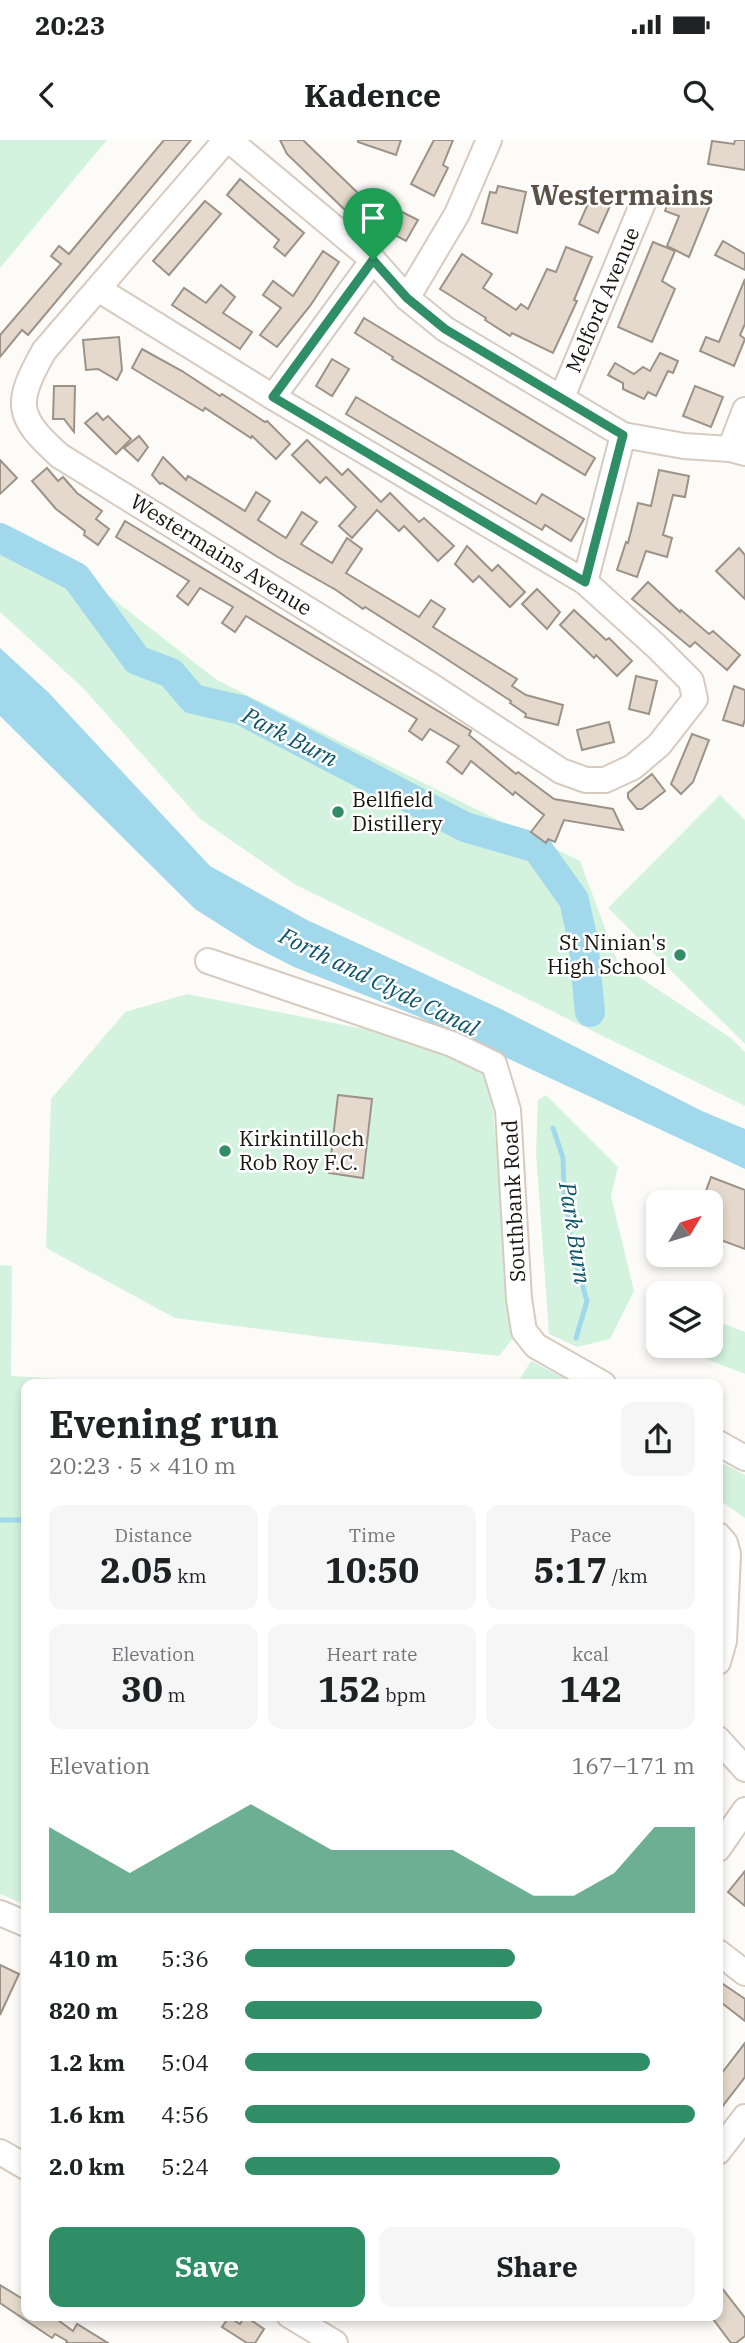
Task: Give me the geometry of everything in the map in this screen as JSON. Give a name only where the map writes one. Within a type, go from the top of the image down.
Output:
[{"type":"street","points":[[228,140],[373,260],[407,298],[445,329],[623,435],[684,446],[738,451],[745,410]]},
{"type":"street","name":"Westermains Avenue","points":[[228,140],[44,351],[29,377],[24,415],[42,439],[60,456],[433,687],[561,771],[586,780],[605,780],[633,767],[659,745],[695,699],[691,681],[585,582]]},
{"type":"street","points":[[407,298],[457,214],[489,140]]},
{"type":"street","name":"Melford Avenue","points":[[562,397],[643,203]]},
{"type":"street","points":[[273,397],[373,260]]},
{"type":"street","points":[[98,289],[273,397],[585,582],[623,435]]},
{"type":"street","name":"Southbank Road","points":[[208,961],[452,1044],[494,1064],[508,1110],[519,1299],[524,1331],[536,1346],[594,1379]]},
{"type":"street","points":[[723,1446],[745,1458]]},
{"type":"street","points":[[723,1644],[729,1537]]},
{"type":"street","points":[[723,1745],[745,1769]]},
{"type":"street","points":[[723,1842],[745,1810]]},
{"type":"street","points":[[0,1913],[21,1922]]},
{"type":"street","points":[[723,1956],[745,1973]]},
{"type":"street","points":[[723,2146],[745,2118]]},
{"type":"street","points":[[0,2152],[21,2164]]},
{"type":"street","points":[[299,2321],[335,2343]]},
{"type":"green space","points":[[0,140],[107,140],[0,268]]},
{"type":"green space","points":[[0,525],[45,546],[217,680],[580,861],[618,963],[731,1038],[745,1052],[745,1106],[296,885],[200,819],[82,687],[0,612]]},
{"type":"green space","points":[[720,795],[745,820],[745,1044],[608,908]]},
{"type":"green space","points":[[187,994],[385,1033],[489,1069],[514,1337],[499,1356],[175,1318],[46,1248],[51,1099],[125,1012]]},
{"type":"green space","points":[[546,1095],[618,1167],[611,1196],[634,1291],[610,1339],[577,1347],[549,1334],[536,1153],[538,1100]]},
{"type":"green space","points":[[0,1265],[12,1266],[11,1376],[60,1379],[21,1379],[21,1903],[0,1894]]},
{"type":"green space","points":[[723,1324],[745,1332],[745,1374],[704,1358],[723,1358]]},
{"type":"green space","points":[[531,1361],[565,1379],[520,1379]]},
{"type":"green space","points":[[723,1464],[745,1475],[745,1518],[723,1503]]},
{"type":"water","name":"Forth and Clyde Canal","points":[[0,648],[48,692],[210,866],[307,920],[499,1008],[702,1111],[745,1129],[745,1169],[417,1016],[294,967],[255,947],[195,909],[0,716]]},
{"type":"building","points":[[164,140],[191,140],[28,335],[22,330],[0,357],[0,335],[61,264],[51,256],[59,246],[69,254]]},
{"type":"building","points":[[280,140],[303,140],[361,196],[346,211],[287,154]]},
{"type":"building","points":[[358,140],[401,140],[396,155]]},
{"type":"building","points":[[434,140],[453,140],[443,165],[448,168],[434,196],[411,184]]},
{"type":"building","points":[[735,140],[745,140],[745,170],[708,164],[712,141],[734,144]]},
{"type":"building","points":[[240,179],[304,233],[285,256],[274,247],[279,240],[227,195]]},
{"type":"building","points":[[498,186],[526,192],[517,233],[482,223],[490,192],[496,193]]},
{"type":"building","points":[[673,190],[710,205],[689,257],[667,246],[679,216],[665,211]]},
{"type":"building","points":[[591,197],[610,206],[598,233],[579,224]]},
{"type":"building","points":[[205,201],[221,214],[169,275],[153,261]]},
{"type":"building","points":[[398,210],[418,220],[406,241],[387,231]]},
{"type":"building","points":[[723,241],[745,254],[745,270],[715,255]]},
{"type":"building","points":[[653,242],[675,251],[662,281],[675,289],[652,342],[618,327]]},
{"type":"building","points":[[566,247],[592,257],[574,300],[577,301],[553,353],[512,333],[510,336],[440,289],[462,254],[492,274],[483,288],[516,310],[521,304],[528,309],[547,269],[556,272]]},
{"type":"building","points":[[323,251],[339,262],[310,306],[277,347],[260,335],[281,308],[263,295],[273,281],[293,296]]},
{"type":"building","points":[[745,279],[745,324],[740,335],[745,339],[734,366],[700,351],[706,337],[719,342]]},
{"type":"building","points":[[221,285],[235,297],[223,313],[252,332],[240,349],[172,305],[184,288],[206,303]]},
{"type":"building","points":[[364,318],[595,458],[585,475],[392,359],[393,357],[355,333]]},
{"type":"building","points":[[119,337],[122,370],[117,380],[98,369],[86,370],[83,340]]},
{"type":"building","points":[[142,349],[267,421],[290,444],[276,459],[252,436],[251,438],[205,408],[203,411],[132,368]]},
{"type":"building","points":[[660,353],[678,361],[673,373],[668,371],[656,396],[648,392],[644,399],[623,389],[623,383],[608,375],[615,363],[634,374],[643,367],[650,371]]},
{"type":"building","points":[[332,359],[349,369],[332,396],[316,386]]},
{"type":"building","points":[[54,386],[75,386],[74,432],[64,419],[53,419]]},
{"type":"building","points":[[695,386],[723,397],[711,427],[683,416]]},
{"type":"building","points":[[356,397],[536,504],[542,494],[584,519],[571,541],[545,525],[542,530],[346,414]]},
{"type":"building","points":[[97,413],[103,420],[108,416],[131,439],[116,454],[85,423]]},
{"type":"building","points":[[139,436],[148,447],[138,461],[124,448]]},
{"type":"building","points":[[307,440],[342,475],[348,469],[381,502],[390,493],[419,522],[424,518],[454,546],[438,561],[404,526],[399,531],[377,510],[352,538],[339,526],[356,507],[326,477],[320,483],[292,455]]},
{"type":"building","points":[[163,457],[186,480],[188,476],[245,511],[256,492],[270,501],[258,520],[286,538],[302,512],[317,522],[301,544],[332,563],[347,538],[362,549],[346,573],[419,617],[431,600],[445,609],[433,627],[517,679],[512,686],[526,695],[563,705],[558,725],[525,717],[526,714],[510,703],[511,701],[425,645],[160,484],[152,475]]},
{"type":"building","points":[[0,460],[17,478],[0,494]]},
{"type":"building","points":[[47,468],[58,481],[63,477],[77,493],[102,511],[96,519],[109,529],[98,545],[84,535],[85,531],[56,509],[32,481]]},
{"type":"building","points":[[659,470],[689,476],[685,497],[673,495],[663,535],[672,538],[667,557],[646,551],[637,577],[617,570],[626,542],[628,543],[638,503],[651,506]]},
{"type":"building","points":[[125,521],[471,731],[469,735],[516,774],[518,772],[554,799],[613,809],[623,830],[564,820],[555,842],[548,839],[546,843],[531,832],[544,815],[515,792],[513,795],[471,761],[462,774],[447,762],[459,746],[430,729],[422,740],[409,731],[417,719],[246,616],[235,632],[222,623],[233,607],[200,588],[188,605],[177,596],[189,581],[116,537]]},
{"type":"building","points":[[467,546],[492,571],[498,565],[525,592],[510,607],[479,576],[473,582],[455,564]]},
{"type":"building","points":[[739,548],[745,555],[745,599],[716,571]]},
{"type":"building","points":[[648,582],[680,612],[681,610],[709,634],[713,631],[740,655],[727,670],[695,642],[690,647],[632,599]]},
{"type":"building","points":[[537,589],[560,612],[547,629],[522,604]]},
{"type":"building","points":[[574,610],[632,661],[617,676],[560,625]]},
{"type":"building","points":[[636,676],[657,681],[649,714],[629,709]]},
{"type":"building","points":[[734,686],[745,690],[743,726],[723,720]]},
{"type":"building","points":[[609,722],[614,742],[582,750],[577,730]]},
{"type":"building","points":[[692,734],[709,740],[693,782],[681,794],[671,784]]},
{"type":"building","points":[[652,774],[665,791],[642,809],[637,809],[628,798],[628,793]]},
{"type":"building","points":[[338,1095],[372,1099],[363,1178],[329,1173]]},
{"type":"building","points":[[711,1177],[745,1190],[745,1249],[723,1241],[723,1190],[706,1190]]},
{"type":"building","points":[[745,1871],[745,1906],[728,1892]]},
{"type":"building","points":[[0,1965],[19,1974],[0,2015]]},
{"type":"building","points":[[723,1984],[745,1999],[745,2021],[723,2004]]},
{"type":"building","points":[[745,2043],[745,2077],[723,2106],[723,2072]]},
{"type":"building","points":[[0,2285],[21,2298],[21,2317],[0,2303]]},
{"type":"building","points":[[723,2289],[745,2318],[745,2336],[736,2343],[731,2343],[714,2321],[723,2321]]},
{"type":"building","points":[[27,2321],[59,2321],[73,2331],[77,2324],[108,2343],[66,2343],[67,2341],[55,2334],[52,2338]]},
{"type":"building","points":[[226,2321],[240,2324],[242,2321],[252,2321],[264,2329],[255,2343],[247,2343],[222,2327]]},
{"type":"waterway","name":"Park Burn","points":[[0,538],[76,577],[137,660],[171,673],[193,699],[241,710],[465,827],[537,848],[574,900],[583,941],[590,1012]]},
{"type":"waterway","name":"Park Burn","points":[[553,1128],[563,1158],[564,1190],[573,1252],[587,1301],[576,1338]]},
{"type":"waterway","name":"Park Burn","points":[[0,1520],[21,1520]]},
{"type":"place","name":"Bellfield Distillery","points":[[338,812]]},
{"type":"place","name":"St Ninian's High School","points":[[680,955]]},
{"type":"place","name":"Kirkintilloch Rob Roy F.C.","points":[[225,1151]]},
{"type":"district","name":"Westermains","points":[[622,195]]},
{"type":"route","points":[[373,260],[407,298],[445,329],[623,435],[585,582],[273,397],[373,260]]}]
